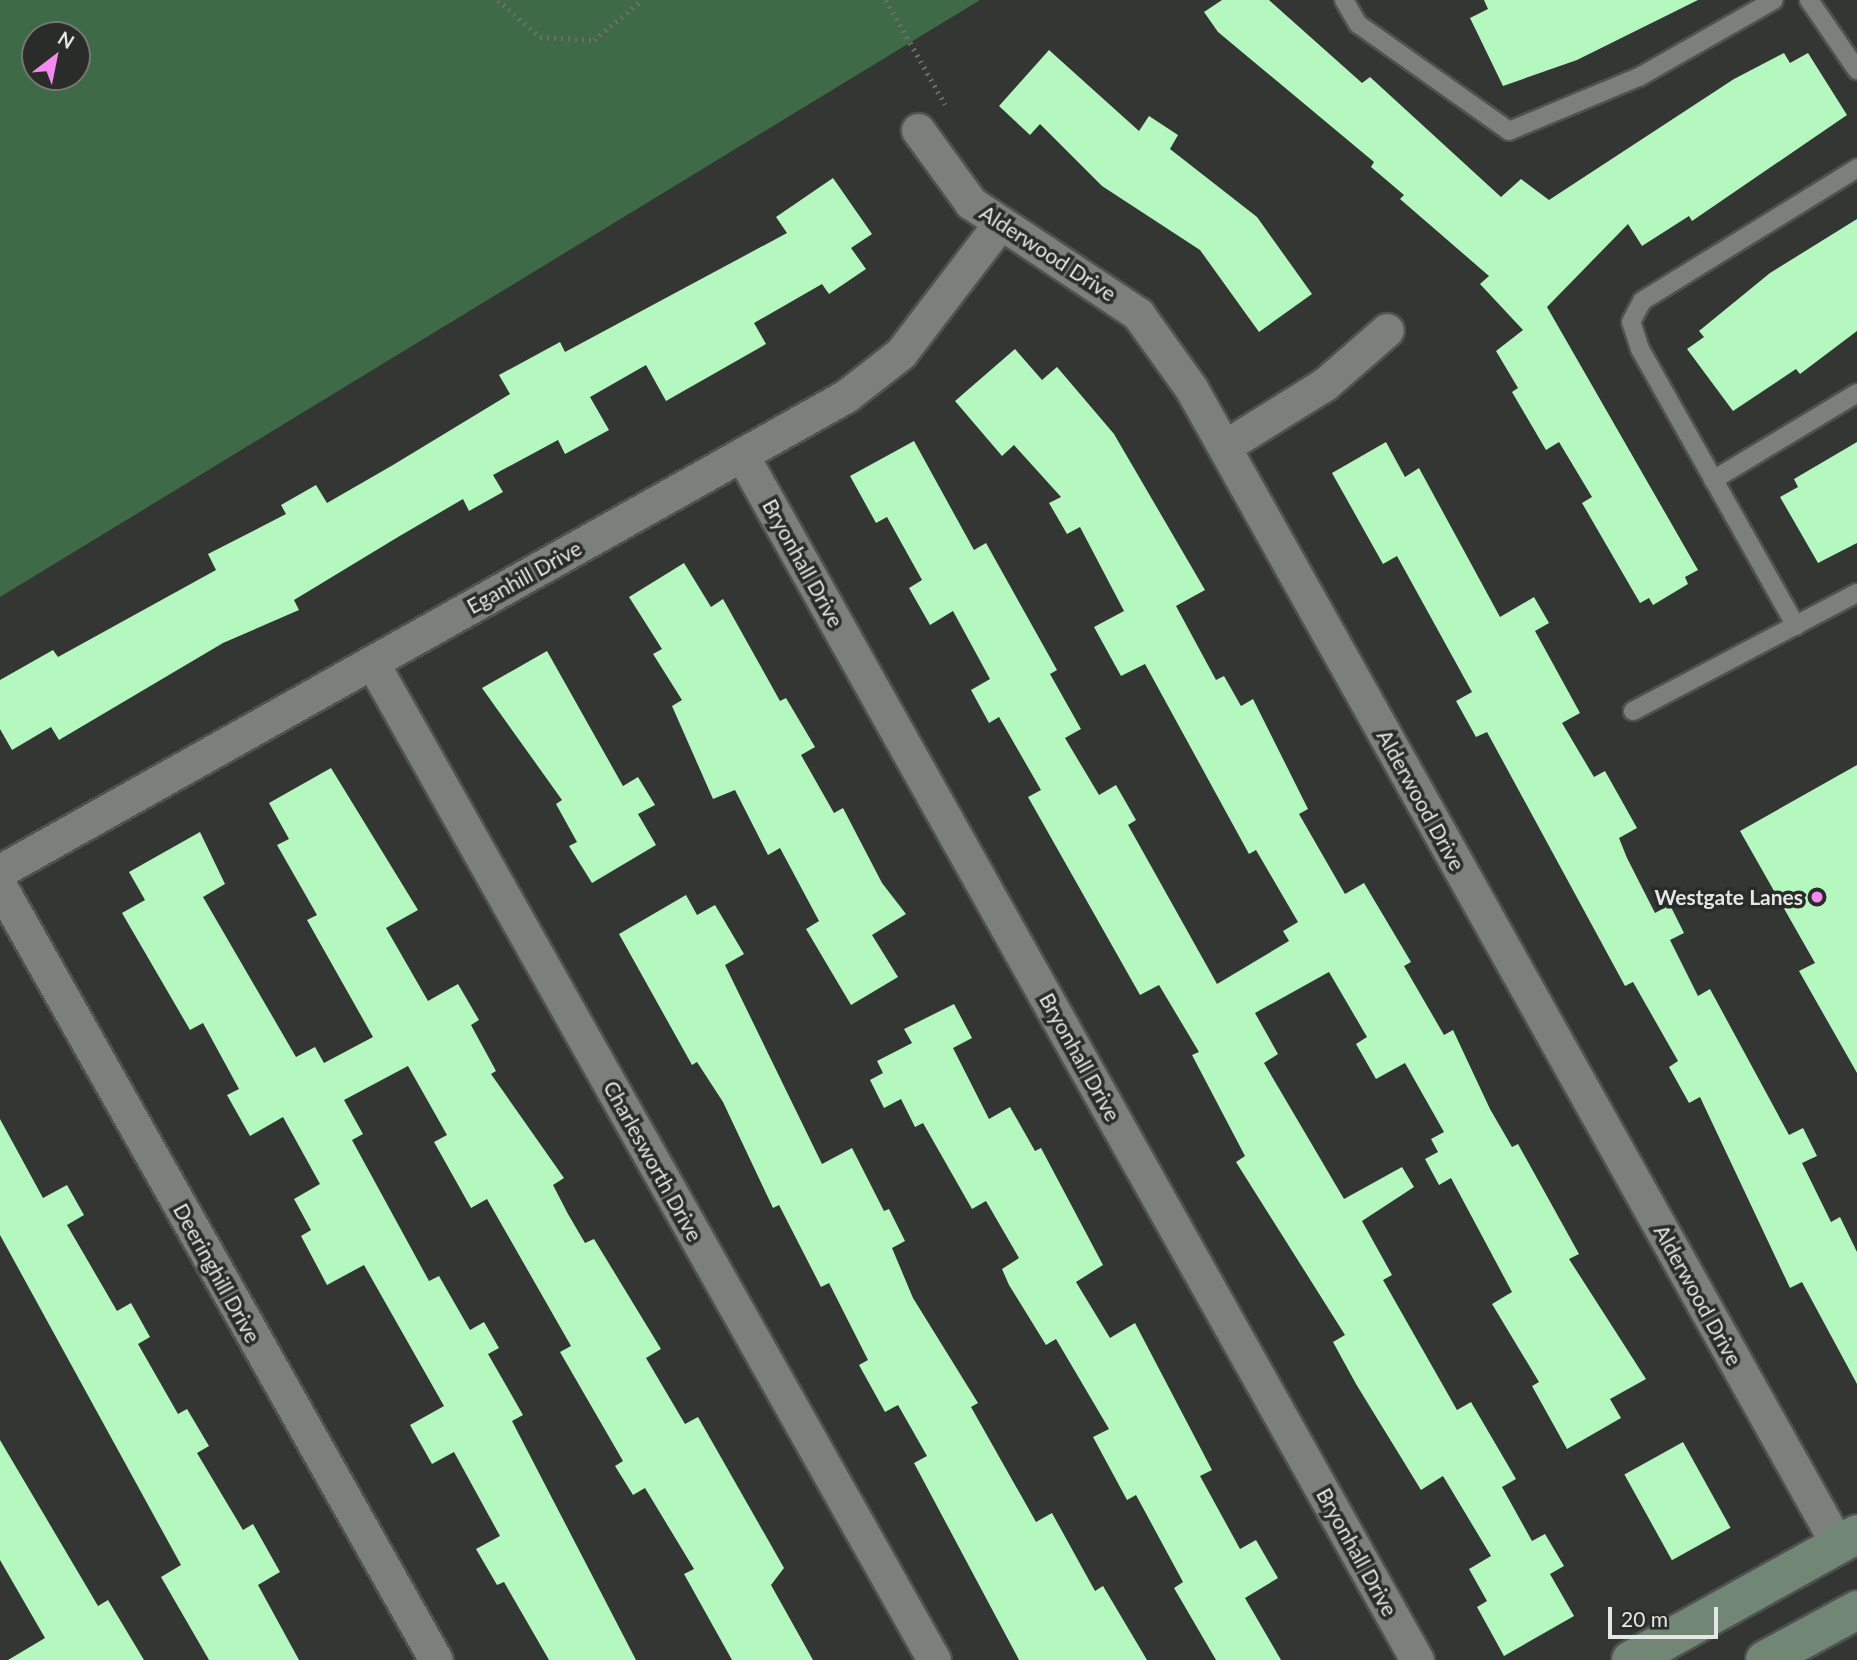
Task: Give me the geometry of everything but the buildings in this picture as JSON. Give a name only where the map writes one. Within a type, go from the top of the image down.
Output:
[{"type":"main road","points":[[1631,1660],[1848,1540]]},
{"type":"main road","points":[[1765,1660],[1857,1610]]},
{"type":"street","name":"Alderwood Drive","points":[[918,130],[946,174],[999,225],[1071,264],[1138,314],[1227,446],[1848,1540]]},
{"type":"street","name":"Eganhill Drive","points":[[0,871],[741,456],[877,376],[926,324],[999,225]]},
{"type":"street","points":[[1227,446],[1325,384],[1387,330]]},
{"type":"street","name":"Bryonhall Drive","points":[[741,456],[1417,1660]]},
{"type":"street","name":"Charlesworth Drive","points":[[372,662],[934,1660]]},
{"type":"street","name":"Deeringhill Drive","points":[[0,886],[436,1660]]},
{"type":"lane","points":[[1344,0],[1358,24],[1508,131],[1639,77],[1774,0]]},
{"type":"lane","points":[[1809,0],[1857,70]]},
{"type":"lane","points":[[1796,626],[1640,349],[1634,309],[1857,168]]},
{"type":"lane","points":[[1713,480],[1857,393]]},
{"type":"lane","points":[[1633,711],[1857,593]]},
{"type":"path","points":[[498,0],[540,37],[594,40],[642,0]]},
{"type":"path","points":[[886,0],[946,105]]},
{"type":"green space","points":[[0,0],[980,0],[0,597]]},
{"type":"place","name":"Westgate Lanes","points":[[1817,897]]}]
